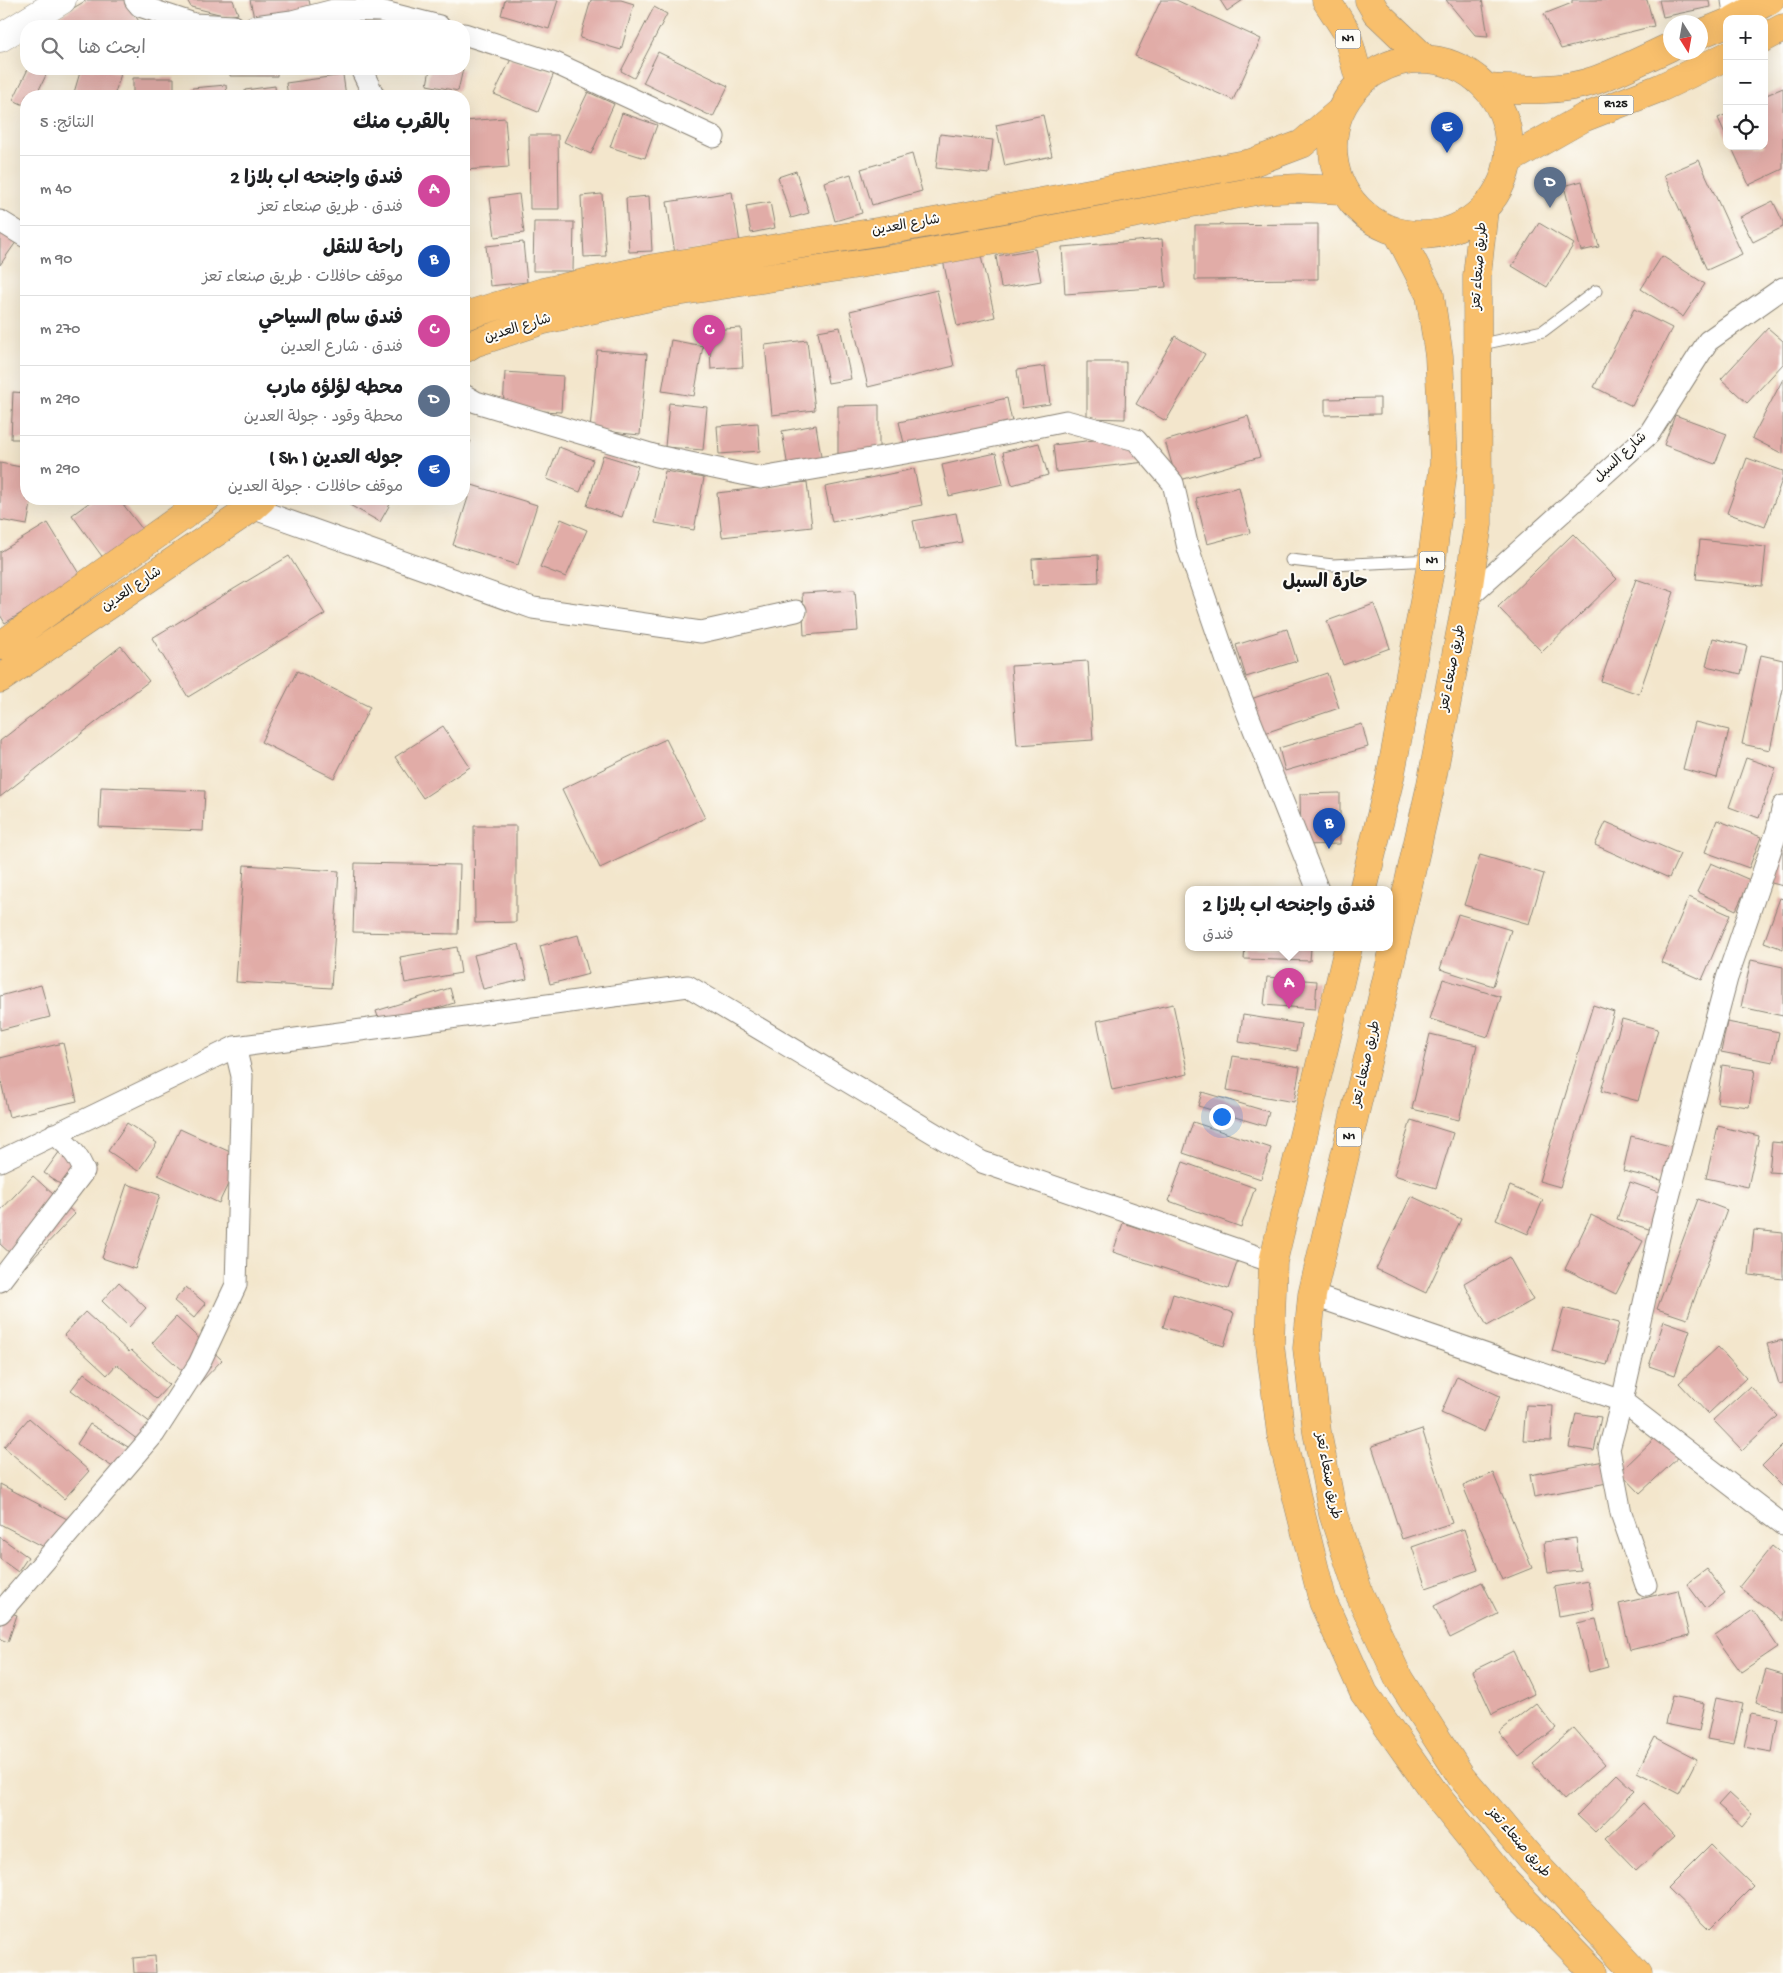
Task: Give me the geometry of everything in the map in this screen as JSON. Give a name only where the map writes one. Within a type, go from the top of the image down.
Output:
[{"type":"main road","name":"N1","points":[[1326,0],[1346,31],[1360,82]]},
{"type":"main road","points":[[1369,0],[1376,12],[1424,58]]},
{"type":"main road","points":[[1742,15],[1770,0]]},
{"type":"main road","points":[[1708,31],[1723,25]]},
{"type":"main road","points":[[1768,36],[1783,28]]},
{"type":"main road","name":"R125","points":[[1488,88],[1526,90],[1568,87],[1594,81],[1663,51]]},
{"type":"main road","points":[[1424,58],[1448,62],[1470,73],[1488,88],[1502,110],[1509,134],[1509,160],[1501,186],[1484,209],[1462,226],[1430,235],[1398,233],[1375,224],[1357,209],[1342,190],[1331,153],[1337,114],[1360,82],[1379,68],[1400,60],[1424,58]]},
{"type":"main road","name":"R125","points":[[1509,160],[1583,118],[1660,88],[1723,58]]},
{"type":"main road","name":"شارع العدين","points":[[470,311],[543,292],[654,268],[901,228],[1251,163],[1302,144],[1337,114]]},
{"type":"main road","name":"شارع العدين","points":[[470,345],[544,320],[664,294],[904,257],[1262,190],[1299,188],[1342,190]]},
{"type":"main road","name":"طريق صنعاء تعز","points":[[1484,209],[1476,276],[1478,524],[1467,598],[1430,789],[1312,1295],[1307,1348],[1317,1432],[1333,1514],[1359,1593],[1399,1679],[1461,1776],[1532,1860],[1637,1973]]},
{"type":"main road","name":"N1","points":[[1363,886],[1390,778],[1432,560],[1444,462],[1439,356],[1430,295],[1398,233]]},
{"type":"main road","points":[[0,646],[199,505]]},
{"type":"main road","name":"شارع العدين","points":[[0,679],[254,505]]},
{"type":"main road","points":[[1345,952],[1273,1262],[1270,1345],[1281,1434],[1322,1602],[1364,1692],[1436,1795],[1506,1882],[1595,1973]]},
{"type":"street","points":[[29,20],[62,0]]},
{"type":"street","points":[[135,0],[140,6],[182,20]]},
{"type":"street","points":[[1732,0],[1734,15]]},
{"type":"street","points":[[297,20],[334,12],[380,11],[415,20]]},
{"type":"street","points":[[0,38],[20,26]]},
{"type":"street","points":[[470,36],[555,63],[714,137]]},
{"type":"street","points":[[364,75],[371,90]]},
{"type":"street","points":[[0,221],[20,233]]},
{"type":"street","name":"شارع السبل","points":[[1467,598],[1648,434],[1708,341],[1783,288]]},
{"type":"street","points":[[470,398],[476,402],[657,456],[761,478],[940,447],[1066,421],[1136,440],[1173,484],[1188,548],[1229,668],[1316,886]]},
{"type":"street","points":[[262,505],[533,608],[701,632],[796,611]]},
{"type":"street","points":[[1646,1585],[1621,1513],[1609,1449],[1622,1401],[1662,1223],[1725,988],[1777,831],[1783,806]]},
{"type":"street","points":[[0,1161],[235,1047],[688,986],[982,1162],[1273,1262]]},
{"type":"street","points":[[0,1613],[154,1434],[199,1364],[236,1285],[242,1076],[235,1047]]},
{"type":"street","points":[[0,1280],[84,1171],[80,1160],[71,1148],[54,1134]]},
{"type":"street","points":[[1312,1295],[1622,1401],[1783,1525]]},
{"type":"lane","points":[[1477,345],[1543,331],[1596,290]]},
{"type":"lane","points":[[1291,560],[1333,565],[1432,560]]},
{"type":"building","points":[[87,0],[125,0],[138,20],[53,20]]},
{"type":"building","points":[[187,0],[233,0],[238,14],[227,16],[191,7]]},
{"type":"building","points":[[250,0],[309,0],[311,9],[264,20],[255,20]]},
{"type":"building","points":[[505,0],[558,0],[549,29],[501,15]]},
{"type":"building","points":[[591,0],[621,0],[634,4],[621,50],[580,38]]},
{"type":"building","points":[[1161,0],[1176,0],[1261,39],[1233,100],[1135,56]]},
{"type":"building","points":[[1220,0],[1243,0],[1227,11]]},
{"type":"building","points":[[1446,0],[1482,0],[1488,36],[1475,35]]},
{"type":"building","points":[[1572,0],[1647,0],[1654,26],[1561,49],[1544,14],[1572,3]]},
{"type":"building","points":[[1659,0],[1709,0],[1710,7],[1672,15],[1663,15],[1663,17]]},
{"type":"building","points":[[654,7],[667,14],[634,78],[621,71]]},
{"type":"building","points":[[658,52],[728,86],[713,117],[643,83]]},
{"type":"building","points":[[511,59],[554,73],[538,112],[494,94]]},
{"type":"building","points":[[25,75],[46,75],[39,90],[20,90],[20,103],[13,100]]},
{"type":"building","points":[[79,75],[121,75],[116,90],[75,90]]},
{"type":"building","points":[[230,75],[277,75],[277,76]]},
{"type":"building","points":[[343,75],[345,90],[287,90],[286,83]]},
{"type":"building","points":[[429,75],[462,75],[458,90],[427,85]]},
{"type":"building","points":[[133,78],[174,78],[174,90],[133,90]]},
{"type":"building","points":[[226,85],[226,90],[192,90],[192,88]]},
{"type":"building","points":[[275,86],[275,90],[245,90]]},
{"type":"building","points":[[1783,88],[1783,169],[1749,185],[1733,150],[1768,150],[1768,94]]},
{"type":"building","points":[[588,92],[614,104],[591,154],[564,142]]},
{"type":"building","points":[[622,113],[657,125],[645,158],[610,147]]},
{"type":"building","points":[[1043,115],[1052,156],[1005,166],[996,125]]},
{"type":"building","points":[[1723,116],[1723,129],[1718,118]]},
{"type":"building","points":[[505,118],[509,167],[470,170],[470,121]]},
{"type":"building","points":[[940,134],[993,140],[989,174],[936,168]]},
{"type":"building","points":[[529,135],[558,135],[559,209],[530,209]]},
{"type":"building","points":[[912,154],[922,191],[872,205],[861,169]]},
{"type":"building","points":[[1699,160],[1742,254],[1707,270],[1664,175]]},
{"type":"building","points":[[796,171],[809,213],[791,218],[778,177]]},
{"type":"building","points":[[851,174],[862,213],[835,221],[824,182]]},
{"type":"building","points":[[1582,181],[1599,247],[1581,251],[1564,186]]},
{"type":"building","points":[[732,192],[740,243],[675,254],[667,202]]},
{"type":"building","points":[[519,194],[524,233],[495,237],[490,198]]},
{"type":"building","points":[[602,194],[606,256],[584,257],[581,196]]},
{"type":"building","points":[[649,196],[652,251],[629,252],[626,198]]},
{"type":"building","points":[[1773,201],[1783,222],[1783,227],[1753,242],[1740,217]]},
{"type":"building","points":[[770,202],[775,228],[751,233],[746,206]]},
{"type":"building","points":[[0,221],[20,234],[20,236],[0,265]]},
{"type":"building","points":[[534,222],[574,222],[573,271],[533,271]]},
{"type":"building","points":[[1539,223],[1574,244],[1547,287],[1512,266]]},
{"type":"building","points":[[1318,224],[1318,279],[1195,280],[1195,225]]},
{"type":"building","points":[[1162,239],[1166,287],[1065,294],[1062,247]]},
{"type":"building","points":[[523,242],[527,282],[490,286],[486,246]]},
{"type":"building","points":[[1035,249],[1041,281],[1001,288],[996,256]]},
{"type":"building","points":[[980,252],[995,317],[957,326],[943,260]]},
{"type":"building","points":[[1662,256],[1705,284],[1683,317],[1641,289]]},
{"type":"building","points":[[937,290],[954,366],[868,387],[850,311]]},
{"type":"building","points":[[1634,309],[1672,328],[1632,406],[1594,387]]},
{"type":"building","points":[[840,327],[851,379],[828,383],[818,331]]},
{"type":"building","points":[[741,328],[743,367],[711,369],[709,330]]},
{"type":"building","points":[[1768,328],[1783,341],[1783,364],[1747,403],[1721,379]]},
{"type":"building","points":[[1175,336],[1205,354],[1166,421],[1136,404]]},
{"type":"building","points":[[671,340],[703,346],[694,396],[662,391]]},
{"type":"building","points":[[807,340],[815,410],[772,415],[765,345]]},
{"type":"building","points":[[597,350],[647,354],[640,435],[590,430]]},
{"type":"building","points":[[1087,362],[1126,362],[1125,419],[1087,418]]},
{"type":"building","points":[[1045,366],[1050,404],[1022,408],[1017,370]]},
{"type":"building","points":[[505,372],[563,376],[561,412],[503,409]]},
{"type":"building","points":[[1783,379],[1783,454],[1752,438]]},
{"type":"building","points":[[13,392],[20,393],[20,439],[11,439]]},
{"type":"building","points":[[1007,398],[1015,436],[908,460],[899,422]]},
{"type":"building","points":[[1380,398],[1380,414],[1325,415],[1325,399]]},
{"type":"building","points":[[669,403],[707,407],[703,450],[665,447]]},
{"type":"building","points":[[879,405],[879,454],[838,455],[838,406]]},
{"type":"building","points":[[1675,415],[1727,434],[1715,464],[1664,445]]},
{"type":"building","points":[[1248,416],[1260,457],[1177,481],[1165,441]]},
{"type":"building","points":[[758,423],[760,451],[719,454],[717,426]]},
{"type":"building","points":[[816,425],[822,463],[788,468],[782,431]]},
{"type":"building","points":[[1143,434],[1146,462],[1056,472],[1053,445]]},
{"type":"building","points":[[1039,443],[1048,475],[1012,485],[1003,452]]},
{"type":"building","points":[[559,447],[593,460],[580,492],[547,479]]},
{"type":"building","points":[[996,453],[1003,484],[949,496],[942,465]]},
{"type":"building","points":[[603,455],[638,466],[622,517],[587,506]]},
{"type":"building","points":[[1747,458],[1783,471],[1783,477],[1765,527],[1727,513]]},
{"type":"building","points":[[0,463],[20,467],[20,505],[31,505],[27,525],[0,520]]},
{"type":"building","points":[[914,469],[922,505],[832,522],[825,487]]},
{"type":"building","points":[[665,471],[704,478],[694,530],[655,523]]},
{"type":"building","points":[[807,482],[812,527],[722,537],[717,493]]},
{"type":"building","points":[[472,485],[537,505],[518,565],[453,545],[466,505],[470,505]]},
{"type":"building","points":[[1239,487],[1250,533],[1207,544],[1196,498]]},
{"type":"building","points":[[86,505],[124,505],[143,530],[104,559],[72,515]]},
{"type":"building","points":[[350,505],[390,505],[380,522]]},
{"type":"building","points":[[956,513],[962,542],[919,550],[913,521]]},
{"type":"building","points":[[561,519],[587,530],[566,577],[540,567]]},
{"type":"building","points":[[48,523],[81,577],[5,623],[0,615],[0,552]]},
{"type":"building","points":[[1573,534],[1617,579],[1542,652],[1498,607]]},
{"type":"building","points":[[1700,540],[1766,547],[1762,586],[1696,579]]},
{"type":"building","points":[[1098,555],[1099,582],[1033,585],[1032,559]]},
{"type":"building","points":[[289,556],[325,614],[188,697],[152,638]]},
{"type":"building","points":[[1636,579],[1674,592],[1639,694],[1601,681]]},
{"type":"building","points":[[855,590],[858,631],[804,635],[802,593]]},
{"type":"building","points":[[1374,604],[1390,648],[1343,665],[1327,621]]},
{"type":"building","points":[[1287,629],[1297,661],[1246,677],[1236,645]]},
{"type":"building","points":[[1713,638],[1747,646],[1741,674],[1706,666]]},
{"type":"building","points":[[121,646],[149,681],[0,797],[0,741]]},
{"type":"building","points":[[1761,655],[1783,660],[1783,689],[1770,750],[1742,744]]},
{"type":"building","points":[[1088,661],[1093,740],[1017,745],[1011,666]]},
{"type":"building","points":[[297,671],[370,707],[334,778],[261,742]]},
{"type":"building","points":[[1327,673],[1339,708],[1259,735],[1248,700]]},
{"type":"building","points":[[1695,722],[1729,730],[1717,778],[1683,769]]},
{"type":"building","points":[[1362,724],[1368,747],[1285,771],[1279,748]]},
{"type":"building","points":[[443,726],[470,767],[423,798],[395,757]]},
{"type":"building","points":[[666,739],[705,818],[600,868],[562,789]]},
{"type":"building","points":[[1746,758],[1776,768],[1759,818],[1729,807]]},
{"type":"building","points":[[101,787],[205,791],[203,831],[99,827]]},
{"type":"building","points":[[1340,793],[1340,844],[1301,845],[1300,794]]},
{"type":"building","points":[[1717,820],[1761,837],[1749,868],[1705,852]]},
{"type":"building","points":[[1606,822],[1680,854],[1669,878],[1595,845]]},
{"type":"building","points":[[474,826],[516,826],[516,922],[475,923]]},
{"type":"building","points":[[1777,847],[1783,849],[1783,886],[1768,882]]},
{"type":"building","points":[[1480,855],[1544,874],[1529,924],[1464,905]]},
{"type":"building","points":[[355,863],[460,865],[458,934],[353,932]]},
{"type":"building","points":[[1711,863],[1750,880],[1736,910],[1697,892]]},
{"type":"building","points":[[244,865],[339,871],[331,988],[236,982]]},
{"type":"building","points":[[1689,897],[1730,915],[1702,980],[1661,962]]},
{"type":"building","points":[[1780,898],[1783,899],[1783,949],[1764,942]]},
{"type":"building","points":[[1458,914],[1511,930],[1493,986],[1440,969]]},
{"type":"building","points":[[578,935],[589,974],[550,984],[540,946]]},
{"type":"building","points":[[519,944],[527,979],[483,989],[474,955]]},
{"type":"building","points":[[457,947],[461,973],[405,983],[400,957]]},
{"type":"building","points":[[1245,951],[1311,951],[1310,961],[1244,959]]},
{"type":"building","points":[[1751,960],[1783,967],[1783,1016],[1741,1007]]},
{"type":"building","points":[[1267,977],[1317,981],[1315,1009],[1264,1005]]},
{"type":"building","points":[[1443,979],[1501,997],[1488,1037],[1430,1019]]},
{"type":"building","points":[[41,985],[50,1017],[0,1030],[0,996]]},
{"type":"building","points":[[450,988],[454,1003],[381,1026],[376,1011]]},
{"type":"building","points":[[1173,1004],[1188,1074],[1112,1090],[1097,1021]]},
{"type":"building","points":[[1593,1005],[1614,1012],[1560,1187],[1539,1181]]},
{"type":"building","points":[[1243,1015],[1301,1024],[1297,1051],[1239,1042]]},
{"type":"building","points":[[1622,1019],[1658,1029],[1638,1101],[1601,1091]]},
{"type":"building","points":[[1727,1022],[1779,1032],[1773,1062],[1721,1052]]},
{"type":"building","points":[[1430,1034],[1477,1045],[1459,1120],[1412,1109]]},
{"type":"building","points":[[63,1043],[77,1101],[9,1117],[0,1077],[0,1058]]},
{"type":"building","points":[[1233,1056],[1300,1067],[1294,1102],[1227,1090]]},
{"type":"building","points":[[1722,1065],[1755,1070],[1749,1107],[1717,1103]]},
{"type":"building","points":[[1202,1092],[1269,1112],[1265,1126],[1198,1106]]},
{"type":"building","points":[[1411,1120],[1453,1133],[1436,1188],[1394,1175]]},
{"type":"building","points":[[1193,1122],[1271,1148],[1261,1179],[1183,1153]]},
{"type":"building","points":[[127,1123],[157,1143],[138,1171],[108,1151]]},
{"type":"building","points":[[1718,1126],[1759,1136],[1748,1187],[1706,1178]]},
{"type":"building","points":[[180,1129],[241,1157],[219,1203],[158,1175]]},
{"type":"building","points":[[1631,1136],[1674,1147],[1665,1181],[1623,1171]]},
{"type":"building","points":[[1772,1142],[1783,1143],[1783,1173],[1769,1172]]},
{"type":"building","points":[[65,1144],[97,1166],[76,1195],[44,1173]]},
{"type":"building","points":[[1183,1162],[1255,1188],[1241,1227],[1169,1201]]},
{"type":"building","points":[[33,1176],[75,1214],[25,1267],[0,1244],[0,1211]]},
{"type":"building","points":[[1630,1182],[1667,1195],[1655,1231],[1617,1219]]},
{"type":"building","points":[[127,1184],[160,1195],[135,1269],[102,1258]]},
{"type":"building","points":[[1510,1186],[1543,1200],[1528,1234],[1496,1220]]},
{"type":"building","points":[[1411,1196],[1461,1219],[1426,1293],[1376,1269]]},
{"type":"building","points":[[1698,1199],[1727,1210],[1687,1319],[1657,1309]]},
{"type":"building","points":[[1591,1215],[1643,1241],[1616,1294],[1565,1269]]},
{"type":"building","points":[[1123,1223],[1238,1260],[1228,1289],[1113,1252]]},
{"type":"building","points":[[1754,1230],[1783,1233],[1783,1279],[1749,1275]]},
{"type":"building","points":[[1509,1257],[1533,1300],[1487,1326],[1464,1283]]},
{"type":"building","points":[[119,1282],[146,1308],[129,1327],[102,1301]]},
{"type":"building","points":[[186,1287],[206,1304],[194,1318],[174,1301]]},
{"type":"building","points":[[1173,1294],[1234,1313],[1224,1346],[1163,1327]]},
{"type":"building","points":[[1564,1308],[1619,1323],[1607,1365],[1552,1351]]},
{"type":"building","points":[[85,1312],[169,1385],[156,1399],[117,1364],[107,1375],[64,1335]]},
{"type":"building","points":[[176,1317],[222,1360],[198,1385],[152,1343]]},
{"type":"building","points":[[1664,1321],[1690,1330],[1675,1375],[1649,1366]]},
{"type":"building","points":[[1783,1340],[1783,1383],[1779,1384],[1767,1344]]},
{"type":"building","points":[[1718,1347],[1746,1378],[1708,1414],[1679,1383]]},
{"type":"building","points":[[84,1373],[151,1423],[138,1440],[71,1390]]},
{"type":"building","points":[[1457,1376],[1500,1396],[1484,1432],[1441,1413]]},
{"type":"building","points":[[1750,1386],[1778,1416],[1742,1450],[1713,1420]]},
{"type":"building","points":[[1526,1405],[1553,1406],[1551,1441],[1523,1440]]},
{"type":"building","points":[[1576,1413],[1601,1417],[1594,1451],[1569,1447]]},
{"type":"building","points":[[29,1418],[89,1471],[64,1499],[4,1447]]},
{"type":"building","points":[[90,1424],[133,1450],[119,1471],[77,1444]]},
{"type":"building","points":[[1422,1429],[1452,1523],[1402,1539],[1372,1446]]},
{"type":"building","points":[[1661,1432],[1682,1454],[1640,1493],[1620,1472]]},
{"type":"building","points":[[1783,1445],[1783,1487],[1762,1466]]},
{"type":"building","points":[[1604,1461],[1607,1483],[1534,1497],[1530,1475]]},
{"type":"building","points":[[1493,1473],[1532,1568],[1502,1580],[1463,1486]]},
{"type":"building","points":[[0,1484],[71,1521],[54,1552],[0,1524]]},
{"type":"building","points":[[1464,1529],[1478,1570],[1426,1588],[1412,1547]]},
{"type":"building","points":[[0,1537],[28,1557],[18,1572],[0,1559]]},
{"type":"building","points":[[1576,1538],[1580,1570],[1548,1573],[1544,1542]]},
{"type":"building","points":[[1772,1546],[1783,1555],[1783,1621],[1739,1587]]},
{"type":"building","points":[[1707,1569],[1725,1593],[1705,1608],[1687,1584]]},
{"type":"building","points":[[1588,1581],[1594,1610],[1559,1616],[1554,1587]]},
{"type":"building","points":[[1482,1582],[1498,1614],[1450,1638],[1434,1606]]},
{"type":"building","points":[[1678,1590],[1689,1636],[1630,1650],[1619,1604]]},
{"type":"building","points":[[0,1609],[17,1615],[8,1642],[0,1639]]},
{"type":"building","points":[[1753,1610],[1778,1647],[1741,1672],[1715,1636]]},
{"type":"building","points":[[1596,1619],[1608,1667],[1589,1672],[1577,1623]]},
{"type":"building","points":[[1513,1651],[1534,1694],[1492,1714],[1472,1671]]},
{"type":"building","points":[[1766,1670],[1783,1675],[1783,1710],[1756,1702]]},
{"type":"building","points":[[1672,1696],[1705,1703],[1699,1731],[1665,1724]]},
{"type":"building","points":[[1716,1698],[1743,1704],[1734,1744],[1707,1739]]},
{"type":"building","points":[[1536,1703],[1556,1728],[1519,1757],[1499,1732]]},
{"type":"building","points":[[1751,1713],[1778,1718],[1772,1752],[1744,1747]]},
{"type":"building","points":[[1574,1728],[1605,1764],[1564,1800],[1533,1764]]},
{"type":"building","points":[[1655,1737],[1697,1759],[1679,1794],[1637,1772]]},
{"type":"building","points":[[1617,1774],[1635,1791],[1595,1832],[1577,1815]]},
{"type":"building","points":[[1729,1793],[1752,1814],[1742,1826],[1718,1805]]},
{"type":"building","points":[[1643,1803],[1674,1836],[1636,1871],[1605,1839]]},
{"type":"building","points":[[1711,1845],[1753,1886],[1710,1929],[1668,1888]]},
{"type":"building","points":[[155,1956],[156,1973],[134,1973],[133,1958]]},
{"type":"place","name":"جوله العدين ( Sh )","points":[[1447,153]]},
{"type":"place","name":"محطه لؤلؤه مارب","points":[[1550,208]]},
{"type":"place","name":"فندق سام السياحي","points":[[709,356]]},
{"type":"place","name":"راحة للنقل","points":[[1329,849]]},
{"type":"place","name":"فندق واجنحه اب بلازا 2","points":[[1289,1009]]},
{"type":"district","name":"حارة السبل","points":[[1325,583]]}]
